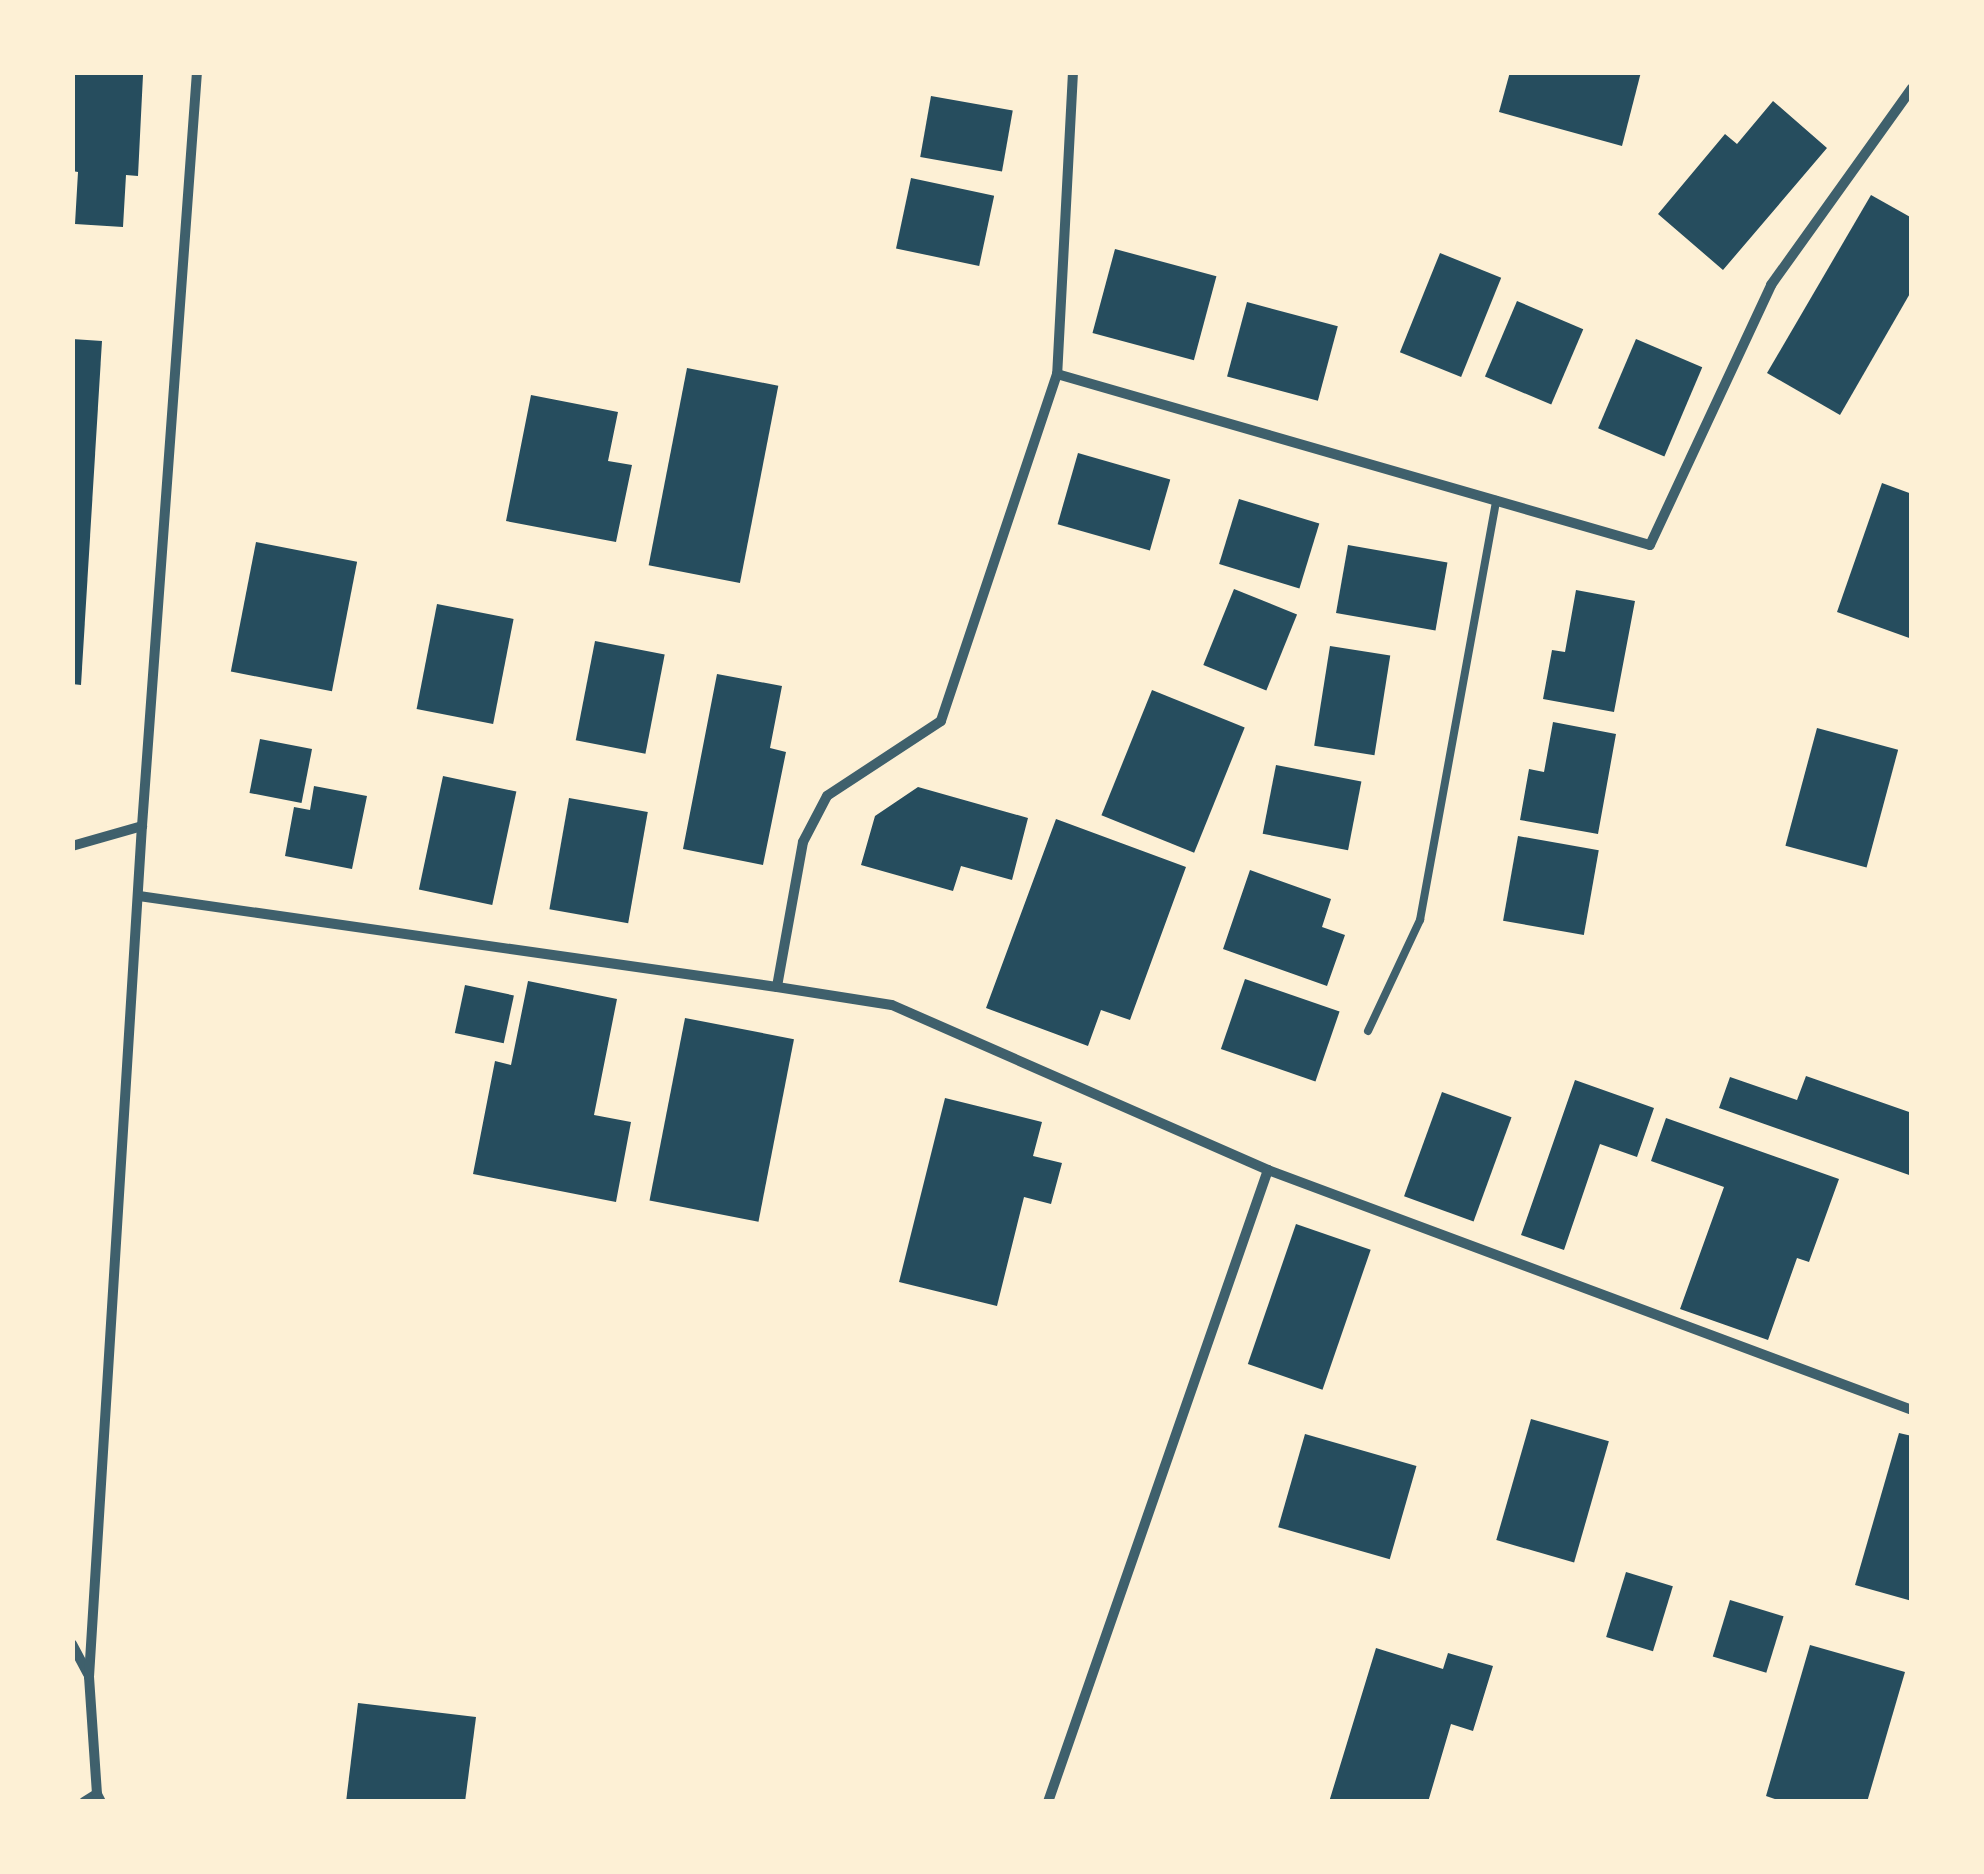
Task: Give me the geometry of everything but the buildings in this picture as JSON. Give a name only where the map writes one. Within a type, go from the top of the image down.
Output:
[{"type":"street","points":[[84,1802],[99,1798],[90,1677],[142,826],[197,72]]},
{"type":"street","points":[[778,987],[803,842],[827,796],[941,721],[1056,374],[1074,72]]},
{"type":"street","points":[[1056,374],[1650,545],[1771,285],[1912,88]]},
{"type":"street","points":[[72,846],[142,826]]},
{"type":"street","points":[[140,896],[892,1005],[1268,1170],[1912,1410]]},
{"type":"street","points":[[1048,1802],[1268,1170]]},
{"type":"street","points":[[72,1644],[90,1677]]},
{"type":"lane","points":[[1368,1031],[1420,920],[1496,500]]}]
